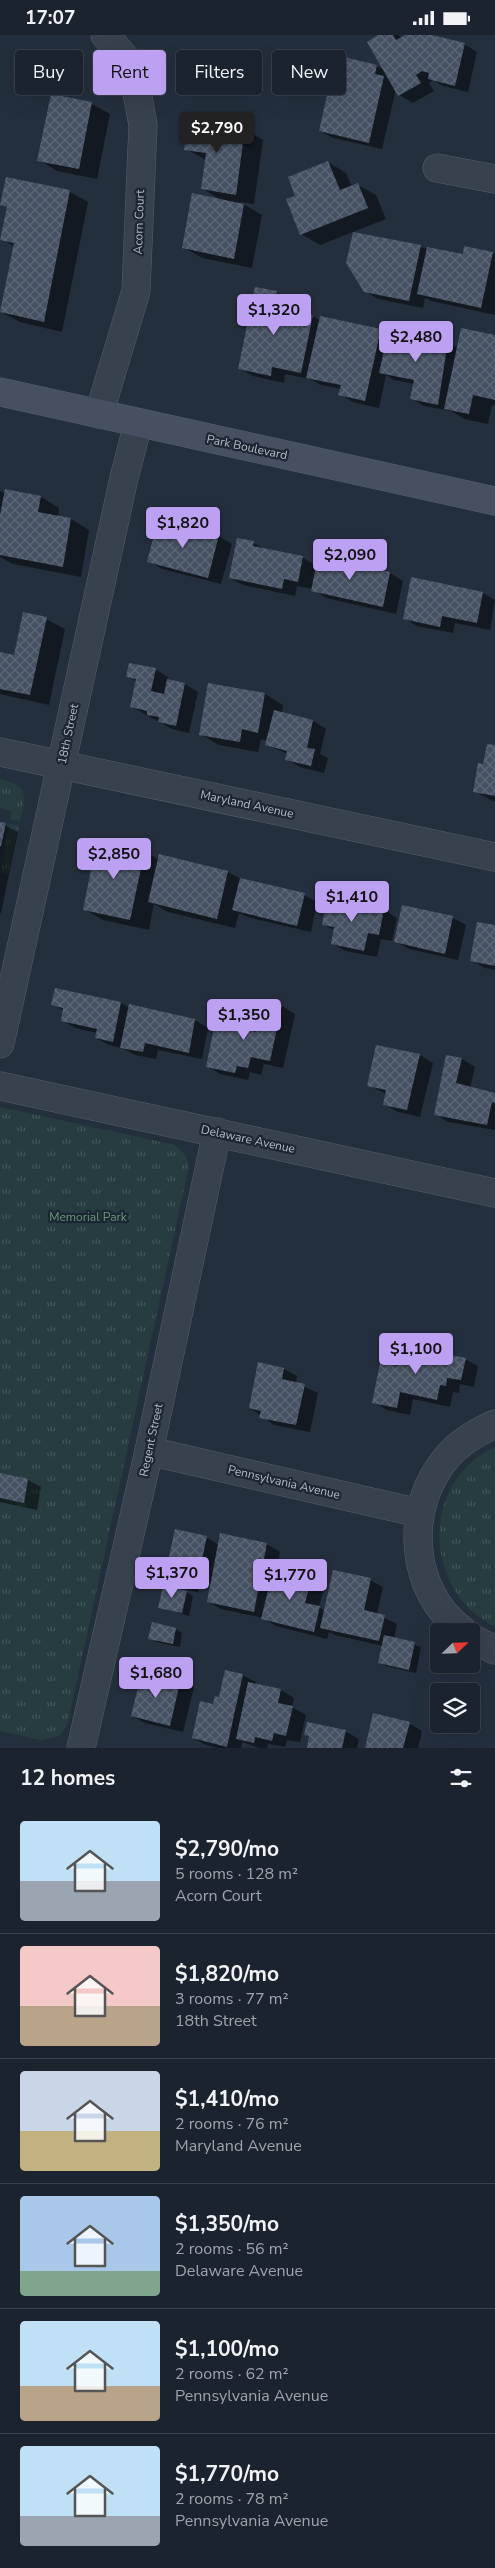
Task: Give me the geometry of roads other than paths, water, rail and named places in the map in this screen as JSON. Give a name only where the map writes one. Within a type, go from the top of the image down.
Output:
[{"type":"street","name":"Acorn Court","points":[[99,414],[136,291],[143,125],[136,87],[128,61],[105,35]]},
{"type":"street","points":[[437,168],[495,179]]},
{"type":"street","name":"Park Boulevard","points":[[0,393],[495,501]]},
{"type":"street","name":"18th Street","points":[[0,1044],[124,478],[138,424]]},
{"type":"street","name":"Maryland Avenue","points":[[0,752],[495,857]]},
{"type":"street","name":"Delaware Avenue","points":[[0,1085],[495,1193]]},
{"type":"street","name":"Regent Street","points":[[81,1748],[217,1132]]},
{"type":"street","points":[[455,1623],[444,1612],[423,1575],[417,1533],[420,1513],[425,1492],[448,1456],[463,1442],[495,1424]]},
{"type":"street","name":"Pennsylvania Avenue","points":[[148,1451],[420,1513]]},
{"type":"street","points":[[480,1642],[495,1650]]},
{"type":"park label","name":"Memorial Park","points":[[88,1217]]}]
